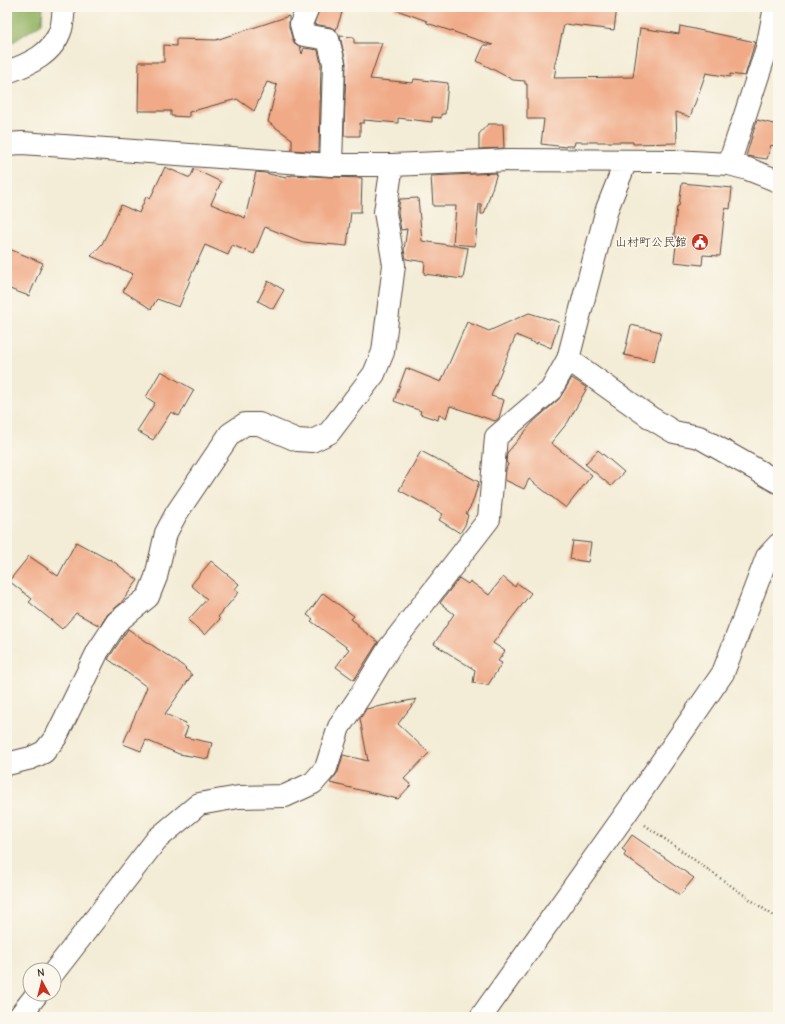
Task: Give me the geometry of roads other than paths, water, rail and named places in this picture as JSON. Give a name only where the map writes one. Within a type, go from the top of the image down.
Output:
[{"type":"street","points":[[7,72],[27,65],[49,50],[61,29],[64,7]]},
{"type":"street","points":[[308,7],[301,24],[304,35],[328,39],[334,64],[330,165]]},
{"type":"street","points":[[729,164],[767,48],[775,7]]},
{"type":"street","points":[[7,144],[22,143],[330,165],[392,165],[508,160],[674,161],[729,164],[748,169],[778,181]]},
{"type":"street","points":[[62,962],[157,839],[199,804],[239,797],[285,796],[313,783],[326,768],[339,727],[389,648],[489,520],[496,437],[551,390],[568,359],[606,209],[626,161]]},
{"type":"street","points":[[7,764],[30,758],[44,752],[56,738],[98,651],[117,622],[148,597],[156,577],[166,533],[176,514],[230,434],[245,424],[259,424],[297,440],[312,441],[329,433],[374,374],[383,352],[394,265],[385,212],[392,165]]},
{"type":"street","points":[[568,359],[651,418],[674,432],[699,438],[778,482]]},
{"type":"street","points":[[481,1017],[627,812],[723,673],[767,557],[778,545]]},
{"type":"street","points":[[19,1017],[31,1002]]},
{"type":"place","name":"山村町公民館","points":[[700,242]]}]
